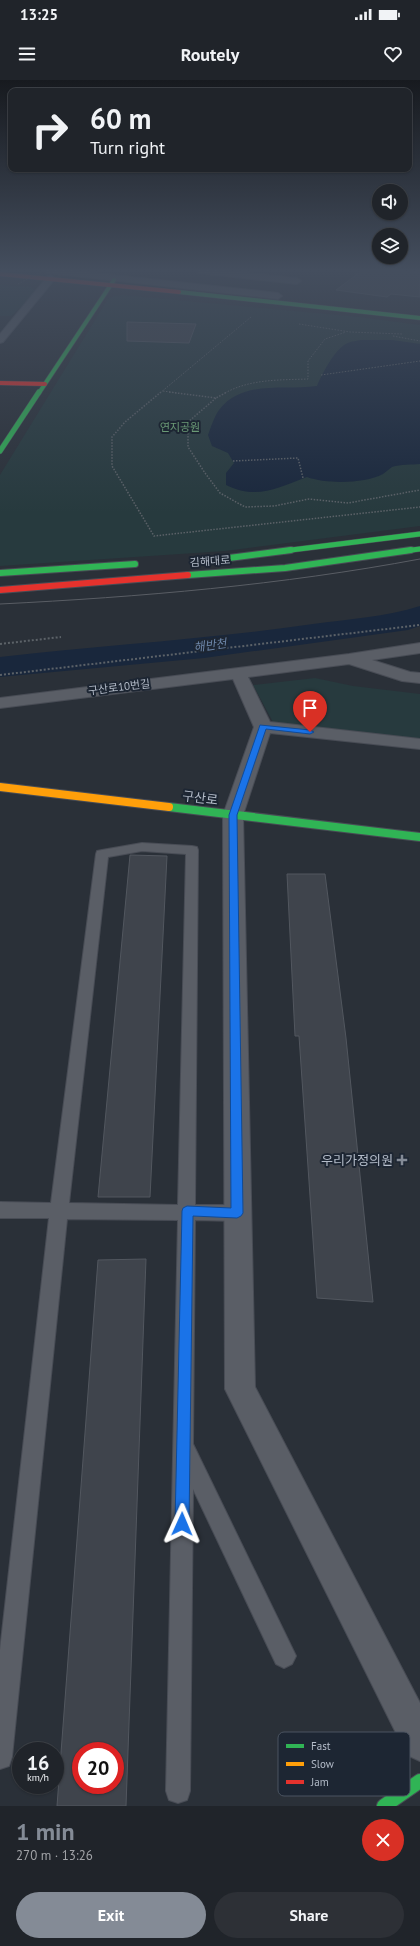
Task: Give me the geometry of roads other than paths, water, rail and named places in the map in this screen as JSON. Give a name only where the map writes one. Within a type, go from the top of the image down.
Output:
[{"type":"main road","points":[[0,451],[68,351]]},
{"type":"main road","points":[[0,383],[45,384]]},
{"type":"main road","name":"김해대로","points":[[219,559],[420,534]]},
{"type":"main road","name":"김해대로","points":[[0,590],[285,568],[420,549]]},
{"type":"main road","points":[[0,573],[148,563]]},
{"type":"main road","name":"구산로","points":[[0,787],[420,837]]},
{"type":"main road","points":[[410,1788],[420,1781]]},
{"type":"main road","points":[[384,1806],[398,1796]]},
{"type":"street","name":"구산로10번길","points":[[0,703],[349,659],[420,648]]},
{"type":"street","name":"구산로10번길","points":[[349,659],[420,678]]},
{"type":"street","points":[[238,672],[263,727],[233,815],[240,1389],[420,1742]]},
{"type":"street","points":[[263,727],[420,744]]},
{"type":"lane","points":[[0,1757],[2,1720],[59,1212],[102,854],[142,847],[192,850],[178,1791]]},
{"type":"lane","points":[[0,1210],[59,1212],[187,1211],[237,1213]]},
{"type":"lane","points":[[183,1445],[284,1656]]},
{"type":"water","points":[[338,351],[420,351],[420,464],[395,466],[383,474],[366,480],[334,482],[307,477],[267,491],[248,492],[226,485],[226,473],[234,463],[228,453],[212,446],[208,435],[219,410],[229,400],[252,390],[317,386],[334,355]]},
{"type":"water","name":"해반천","points":[[420,606],[420,626],[408,630],[204,658],[0,677],[0,657],[274,629],[380,615]]},
{"type":"tram line","points":[[0,604],[106,598],[211,589],[316,576],[420,559]]},
{"type":"place","name":"우리가정의원","points":[[402,1160]]},
{"type":"park label","name":"연지공원","points":[[180,427]]}]
